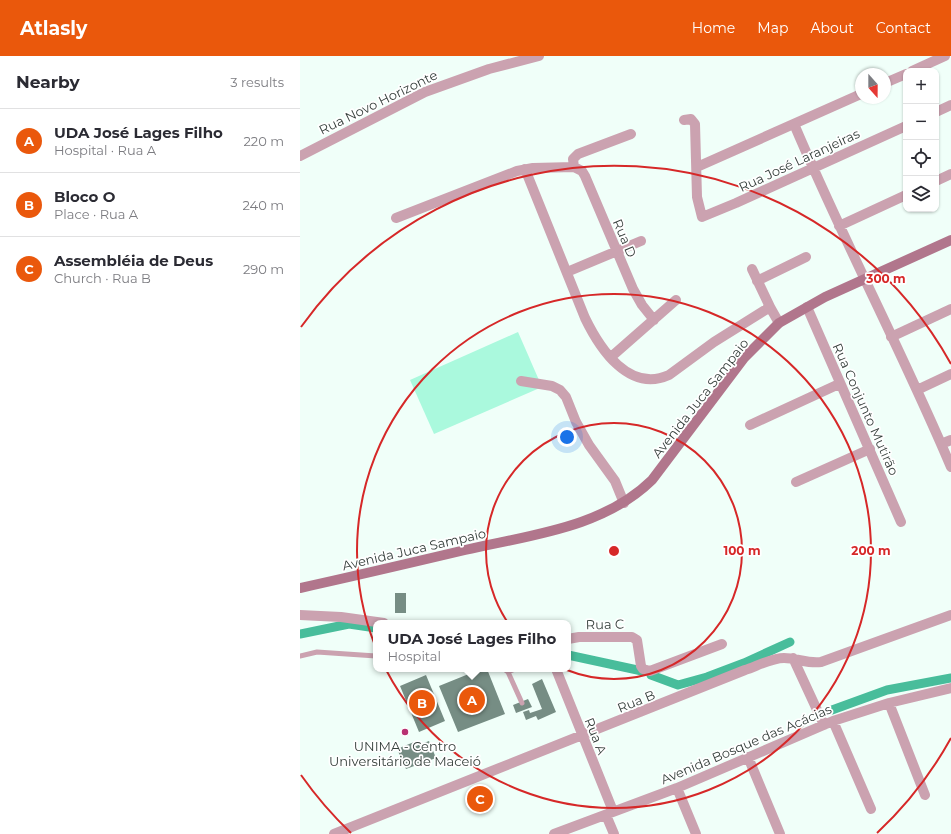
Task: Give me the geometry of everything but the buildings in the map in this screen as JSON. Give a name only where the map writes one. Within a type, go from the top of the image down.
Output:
[{"type":"main road","name":"Avenida Juca Sampaio","points":[[300,588],[561,528],[607,512],[624,503],[652,480],[744,358],[779,323],[807,307],[951,240]]},
{"type":"street","name":"Rua Novo Horizonte","points":[[300,156],[432,89],[489,69],[539,56]]},
{"type":"street","points":[[919,68],[945,56]]},
{"type":"street","points":[[891,80],[903,75]]},
{"type":"street","points":[[689,121],[697,167],[855,97]]},
{"type":"street","points":[[939,111],[951,105]]},
{"type":"street","points":[[794,124],[812,168],[863,280],[917,390],[951,467]]},
{"type":"street","name":"Rua José Laranjeiras","points":[[697,167],[697,197],[702,217],[903,127]]},
{"type":"street","points":[[396,218],[525,169],[574,168],[573,159],[578,154],[631,134]]},
{"type":"street","name":"Rua D","points":[[574,168],[582,171],[585,176],[633,289],[642,305],[654,320]]},
{"type":"street","points":[[525,169],[585,318],[595,338],[623,369],[643,380],[660,378],[770,307]]},
{"type":"street","points":[[939,180],[951,174]]},
{"type":"street","points":[[839,226],[903,196]]},
{"type":"street","points":[[567,272],[641,241]]},
{"type":"street","points":[[757,281],[806,257]]},
{"type":"street","points":[[752,270],[779,323]]},
{"type":"street","points":[[611,357],[676,300]]},
{"type":"street","name":"Rua Conjunto Mutirão","points":[[807,307],[839,384],[870,449],[901,522]]},
{"type":"street","points":[[891,336],[951,309]]},
{"type":"street","points":[[917,390],[951,374]]},
{"type":"street","points":[[521,381],[552,386],[560,390],[566,397],[576,422],[589,445],[615,481],[624,503]]},
{"type":"street","points":[[750,425],[839,384]]},
{"type":"street","points":[[941,444],[951,440]]},
{"type":"street","points":[[796,482],[870,449]]},
{"type":"street","points":[[300,615],[341,617],[373,621]]},
{"type":"street","name":"Rua B","points":[[334,834],[745,670],[781,658],[793,658],[812,663],[821,662],[951,615]]},
{"type":"street","name":"Rua C","points":[[571,639],[580,637],[632,637],[636,640],[643,669],[654,670],[722,644]]},
{"type":"street","points":[[793,658],[828,723],[871,809]]},
{"type":"street","name":"Rua A","points":[[557,672],[610,813],[614,834]]},
{"type":"street","name":"Avenida Bosque das Acácias","points":[[554,834],[677,788],[828,723],[889,703],[951,688]]},
{"type":"street","points":[[889,703],[925,795]]},
{"type":"street","points":[[748,757],[780,834]]},
{"type":"street","points":[[677,788],[696,834]]},
{"type":"lane","points":[[300,656],[317,652],[373,656]]},
{"type":"lane","points":[[507,672],[522,703]]},
{"type":"green space","points":[[518,332],[542,387],[434,434],[410,380]]},
{"type":"waterway","points":[[300,634],[349,624],[373,628]]},
{"type":"waterway","points":[[651,675],[678,685],[707,677],[744,663],[790,642]]},
{"type":"waterway","points":[[571,656],[642,671]]},
{"type":"waterway","points":[[832,710],[887,690],[951,678]]},
{"type":"place","name":"UDA José Lages Filho","points":[[472,700]]},
{"type":"place","name":"Bloco O","points":[[422,703]]},
{"type":"place","name":"UNIMA - Centro Universitário de Maceió","points":[[405,732]]},
{"type":"place","name":"Assembléia de Deus","points":[[480,799]]}]
